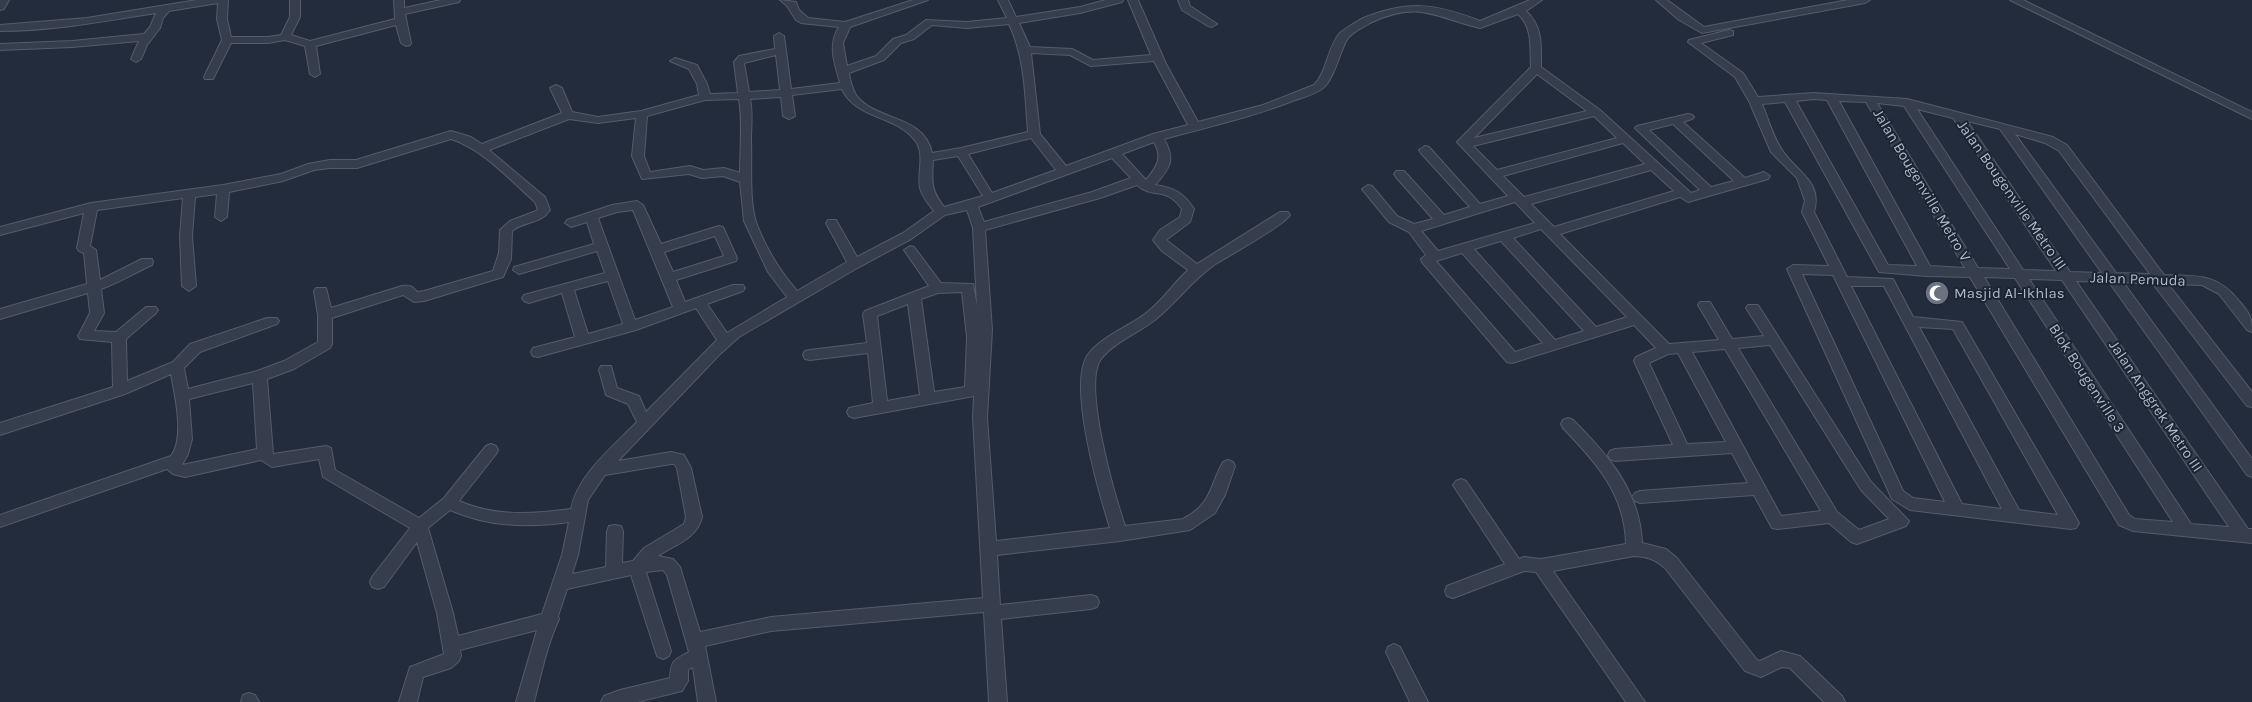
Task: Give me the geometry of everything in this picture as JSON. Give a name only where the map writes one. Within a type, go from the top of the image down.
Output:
[{"type":"street","points":[[0,7],[4,0]]},
{"type":"street","points":[[127,15],[136,0]]},
{"type":"street","points":[[2,30],[127,15],[195,2],[216,0]]},
{"type":"street","points":[[209,77],[227,40],[222,19],[223,0]]},
{"type":"street","points":[[285,37],[295,17],[295,0]]},
{"type":"street","points":[[399,0],[400,16],[406,42]]},
{"type":"street","points":[[227,40],[268,40],[285,37],[310,44],[455,0]]},
{"type":"street","points":[[791,1],[794,10],[805,21],[846,25],[923,0]]},
{"type":"street","points":[[1003,0],[1025,50],[1034,134],[1064,171]]},
{"type":"street","points":[[843,71],[880,58],[897,41],[910,37],[930,22],[968,25],[1012,21],[1080,10],[1118,0]]},
{"type":"street","points":[[1133,0],[1157,58],[1177,98],[1194,125]]},
{"type":"street","points":[[1183,0],[1186,8],[1212,24]]},
{"type":"street","points":[[525,702],[539,648],[551,619],[570,556],[581,499],[600,470],[725,341],[854,264],[907,236],[941,212],[971,205],[1157,137],[1194,125],[1267,107],[1318,87],[1325,80],[1333,55],[1344,35],[1374,15],[1397,6],[1414,3],[1434,6],[1470,23],[1480,25],[1519,10],[1537,0]]},
{"type":"street","points":[[1661,0],[1683,18],[1702,30],[1865,0]]},
{"type":"street","points":[[2015,0],[2252,116]]},
{"type":"street","points":[[136,59],[141,46],[155,28],[158,17],[167,7]]},
{"type":"street","points":[[1519,10],[1531,21],[1535,38],[1536,68],[1505,102],[1463,142],[1666,349]]},
{"type":"street","points":[[846,25],[838,38],[838,56],[853,98],[866,109],[905,126],[920,138],[927,157],[928,192],[941,212]]},
{"type":"street","points":[[1728,33],[1693,42],[1739,75],[1755,101],[1777,152],[1802,177],[1811,201],[1808,212],[1957,510]]},
{"type":"street","points":[[779,36],[788,92],[789,116]]},
{"type":"street","points":[[0,47],[72,44],[148,37]]},
{"type":"street","points":[[310,44],[316,74]]},
{"type":"street","points":[[1025,50],[1072,52],[1091,63],[1157,58]]},
{"type":"street","points":[[782,51],[748,56],[740,60],[739,68],[747,114],[745,132],[748,212],[756,237],[774,272],[796,299]]},
{"type":"street","points":[[675,61],[693,67],[702,84],[705,97]]},
{"type":"street","points":[[1536,68],[1596,112],[1688,198],[1764,176]]},
{"type":"street","points":[[481,150],[568,115],[598,120],[642,114],[705,97],[743,96],[847,85]]},
{"type":"street","points":[[556,88],[568,115]]},
{"type":"street","points":[[1755,101],[1831,97],[1907,102],[2004,126],[2050,140],[2060,145],[2252,402]]},
{"type":"street","points":[[1831,97],[1927,272]]},
{"type":"street","name":"Jalan Pemuda","points":[[1789,98],[1884,269],[2204,281],[2220,288],[2252,327]]},
{"type":"street","name":"Jalan Bougenville Metro V","points":[[1869,98],[2118,512],[2124,520],[2133,525],[2186,529]]},
{"type":"street","name":"Blok Bougenville 3","points":[[1907,102],[2186,529]]},
{"type":"street","points":[[1466,144],[1596,112]]},
{"type":"street","points":[[642,114],[638,156],[646,176],[690,170],[702,174],[724,172],[747,180]]},
{"type":"street","name":"Jalan Bougenville Metro III","points":[[1956,114],[2068,276]]},
{"type":"street","points":[[1688,117],[1641,128],[1709,192]]},
{"type":"street","points":[[1675,120],[1742,182]]},
{"type":"street","points":[[2004,126],[2252,470]]},
{"type":"street","points":[[927,157],[961,152],[1034,134]]},
{"type":"street","points":[[0,231],[91,207],[223,189],[283,177],[312,167],[330,164],[357,164],[450,135],[467,140],[481,150],[541,200],[544,205],[544,210],[538,216],[511,226],[506,230],[502,270],[498,274],[424,296],[414,297],[405,290],[325,315]]},
{"type":"street","points":[[978,228],[1030,212],[1143,183],[1164,166],[1166,150],[1157,137]]},
{"type":"street","points":[[1495,174],[1625,139]]},
{"type":"street","points":[[1425,150],[1478,209]]},
{"type":"street","points":[[961,152],[989,197]]},
{"type":"street","points":[[1113,152],[1143,183],[1172,191],[1183,201],[1188,209],[1186,219],[1164,234],[1160,240],[1166,248],[1197,270]]},
{"type":"street","points":[[1414,229],[1478,209],[1654,165]]},
{"type":"street","points":[[1400,174],[1441,220]]},
{"type":"street","points":[[220,217],[223,189]]},
{"type":"street","points":[[1368,190],[1393,219],[1414,229],[1436,257]]},
{"type":"street","points":[[1637,319],[1512,358],[1427,259],[1504,236],[1548,228],[1682,192]]},
{"type":"street","points":[[189,194],[186,236],[189,286]]},
{"type":"street","points":[[571,223],[616,208],[638,205],[681,310]]},
{"type":"street","points":[[971,205],[977,216],[985,330],[977,390]]},
{"type":"street","points":[[91,207],[83,248],[90,250],[96,286],[97,312],[85,336],[119,336],[151,310]]},
{"type":"street","points":[[1120,534],[1107,498],[1088,397],[1090,366],[1099,354],[1158,311],[1174,291],[1197,270],[1284,215]]},
{"type":"street","points":[[591,217],[631,327]]},
{"type":"street","points":[[832,223],[854,264]]},
{"type":"street","points":[[657,250],[719,230],[731,258],[668,278]]},
{"type":"street","points":[[1504,236],[1594,332]]},
{"type":"street","points":[[519,270],[601,246]]},
{"type":"street","points":[[1465,248],[1552,346]]},
{"type":"street","points":[[910,250],[937,288]]},
{"type":"street","points":[[0,314],[96,286],[147,262]]},
{"type":"street","points":[[1908,321],[1957,324],[2071,523],[1910,504],[1897,495],[1793,269],[1888,282],[1908,321],[2014,516]]},
{"type":"street","points":[[529,298],[612,275]]},
{"type":"street","name":"Jalan Anggrek Metro III","points":[[2068,276],[2248,535]]},
{"type":"street","points":[[881,407],[870,314],[937,288],[968,287],[980,418],[998,702]]},
{"type":"street","points":[[567,288],[582,340]]},
{"type":"street","points":[[538,352],[631,327],[700,304],[738,288]]},
{"type":"street","points":[[182,396],[260,376],[289,365],[323,346],[325,341],[325,315],[321,291]]},
{"type":"street","points":[[914,297],[928,398]]},
{"type":"street","points":[[700,304],[725,341]]},
{"type":"street","points":[[1705,305],[1832,516],[1857,536],[1901,521],[1866,486],[1753,308]]},
{"type":"street","points":[[0,429],[120,390],[178,366],[195,348],[272,321]]},
{"type":"street","points":[[119,336],[120,390]]},
{"type":"street","points":[[1683,451],[1640,361],[1666,349],[1774,340]]},
{"type":"street","points":[[810,355],[874,347]]},
{"type":"street","points":[[1682,348],[1777,523],[1832,516]]},
{"type":"street","points":[[0,521],[170,463],[182,455],[185,446],[178,366]]},
{"type":"street","points":[[606,370],[611,391],[634,400],[641,416],[646,422]]},
{"type":"street","points":[[260,376],[265,453],[267,458],[272,461],[326,452],[328,473],[420,526],[452,645],[452,658],[416,672],[408,702]]},
{"type":"street","points":[[854,412],[977,390]]},
{"type":"street","points":[[1568,424],[1599,455],[1621,488],[1635,529],[1634,550]]},
{"type":"street","points":[[1615,455],[1736,447]]},
{"type":"street","points":[[378,582],[420,526],[450,502],[491,450]]},
{"type":"street","points":[[170,463],[178,470],[185,471],[265,453]]},
{"type":"street","points":[[600,470],[672,458],[679,459],[684,468],[694,517],[693,524],[687,531],[649,553],[637,568]]},
{"type":"street","points":[[988,549],[1185,525],[1201,517],[1213,506],[1228,466]]},
{"type":"street","points":[[1461,485],[1515,568]]},
{"type":"street","points":[[1640,497],[1759,488]]},
{"type":"street","points":[[450,502],[479,515],[501,519],[534,521],[577,515]]},
{"type":"street","points":[[2186,529],[2248,535]]},
{"type":"street","points":[[614,572],[615,530]]},
{"type":"street","points":[[1453,590],[1524,564],[1541,566],[1634,550],[1654,551],[1665,557],[1752,666],[1761,669],[1781,659],[1794,661],[1836,702]]},
{"type":"street","points":[[561,583],[656,563],[667,564],[671,567],[703,675],[707,702]]},
{"type":"street","points":[[1541,566],[1636,702]]},
{"type":"street","points":[[637,568],[663,650]]},
{"type":"street","points":[[610,702],[676,685],[679,681],[679,666],[695,648],[771,624],[1091,602]]},
{"type":"street","points":[[452,645],[551,619]]},
{"type":"street","points":[[1394,652],[1419,702]]},
{"type":"place","name":"Masjid Al-Ikhlas","points":[[1937,293]]}]
